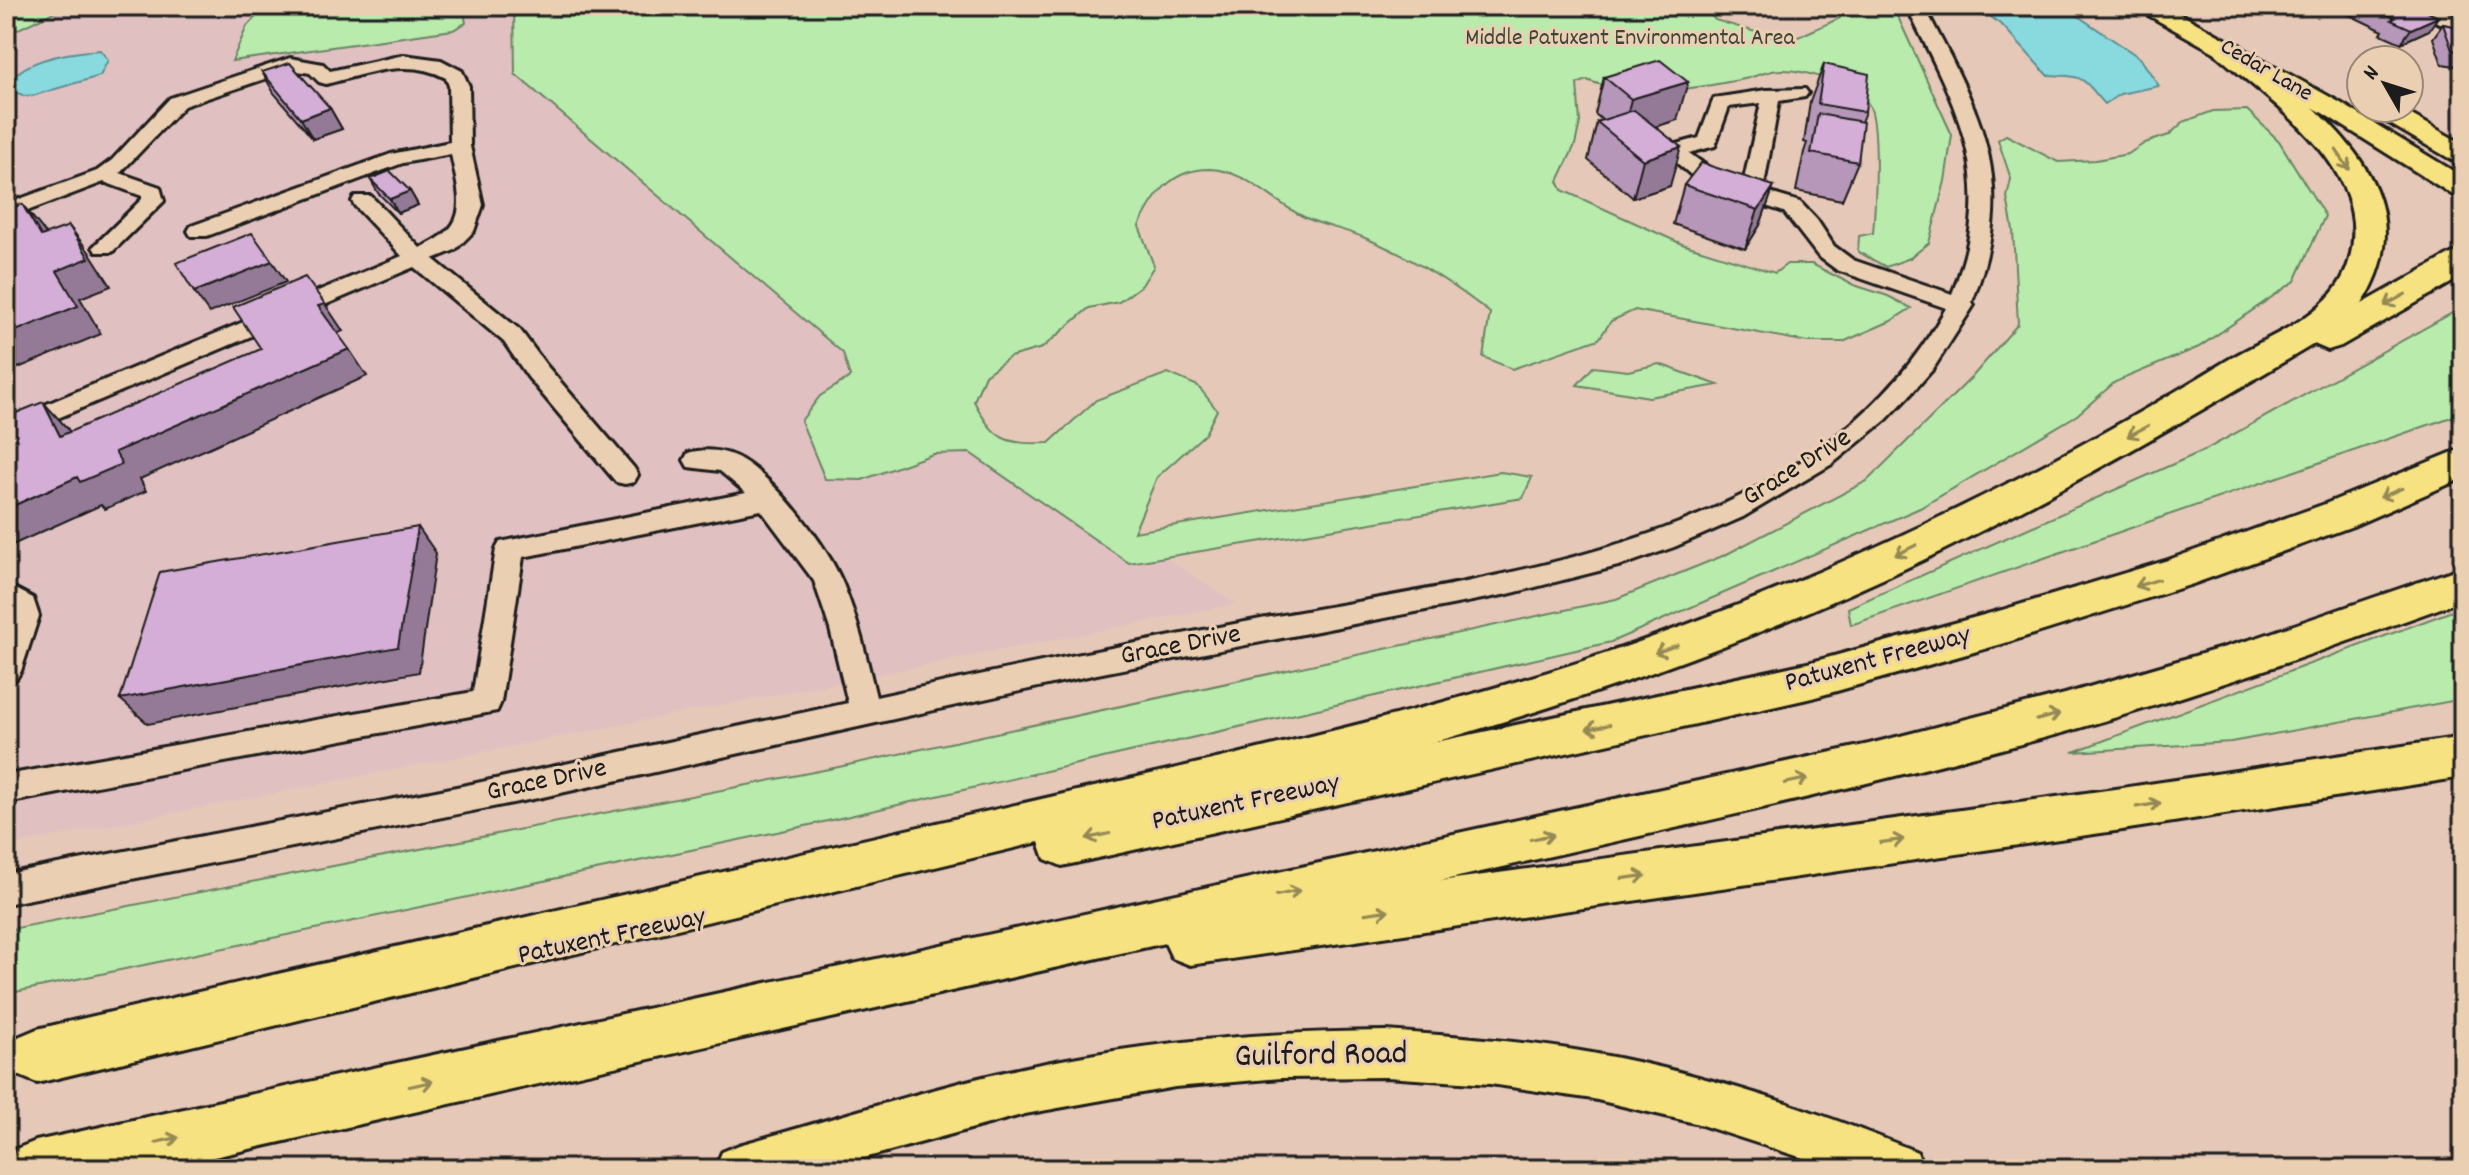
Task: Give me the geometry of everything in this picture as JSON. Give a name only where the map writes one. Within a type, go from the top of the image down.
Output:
[{"type":"highway","points":[[2199,398],[2244,367],[2303,336],[2333,315],[2352,294],[2363,275],[2370,250],[2370,225],[2364,202],[2340,155],[2232,38]]},
{"type":"highway","points":[[22,1059],[1229,776],[1396,734],[1542,691],[1662,651],[1868,569],[1982,514],[2199,398],[2315,345],[2463,262]]},
{"type":"highway","name":"Patuxent Freeway","points":[[22,1059],[893,881],[1812,680],[2002,627],[2178,573],[2339,515],[2463,462]]},
{"type":"highway","points":[[36,1169],[1869,764],[2065,713],[2260,655],[2463,583]]},
{"type":"highway","points":[[692,1024],[1003,982],[1194,941],[1322,920],[2122,809],[2463,757]]},
{"type":"main road","name":"Cedar Lane","points":[[2149,6],[2232,38]]},
{"type":"main road","points":[[2178,6],[2345,96]]},
{"type":"main road","name":"Cedar Lane","points":[[2196,6],[2232,38],[2463,189]]},
{"type":"main road","name":"Cedar Lane","points":[[2306,65],[2345,94]]},
{"type":"main road","points":[[2392,124],[2463,167]]},
{"type":"main road","points":[[2408,124],[2463,155]]},
{"type":"main road","name":"Guilford Road","points":[[739,1169],[1063,1083],[1150,1067],[1250,1055],[1332,1052],[1529,1063],[1610,1078],[1739,1110],[1900,1169]]},
{"type":"street","name":"Grace Drive","points":[[6,889],[540,784],[1072,668],[1501,586],[1580,567],[1700,526],[1789,479],[1858,431],[1890,402],[1923,364],[1962,305],[1975,269],[1983,223],[1984,187],[1979,149],[1969,115],[1915,6]]},
{"type":"street","points":[[2413,6],[2463,26]]},
{"type":"street","points":[[6,212],[104,175],[119,164],[177,102],[290,64],[316,68],[326,78],[390,62],[420,61],[447,69],[455,75],[459,86],[460,146],[472,205],[471,217],[460,234],[447,245],[6,431]]},
{"type":"street","points":[[1700,173],[1721,102],[1798,93]]},
{"type":"street","points":[[1752,192],[1771,104],[1766,96]]},
{"type":"street","points":[[1708,142],[1673,151],[1712,181],[1792,207],[1809,225],[1826,251],[1845,265],[1962,305]]},
{"type":"street","points":[[199,231],[386,162],[460,146]]},
{"type":"street","points":[[104,175],[152,192],[153,201],[104,247]]},
{"type":"street","points":[[363,201],[418,259],[512,336],[537,371],[625,475]]},
{"type":"street","points":[[697,460],[713,459],[730,464],[745,475],[826,577],[865,712]]},
{"type":"street","points":[[6,789],[486,702],[510,549],[766,499]]},
{"type":"street","points":[[6,600],[14,599],[23,606],[25,616],[6,671]]},
{"type":"shaded area","points":[[6,6],[515,6],[883,373],[1236,604],[6,846]]},
{"type":"green space","points":[[6,6],[148,6],[54,12],[6,35]]},
{"type":"green space","points":[[266,6],[463,6],[466,23],[453,30],[232,61],[247,26]]},
{"type":"green space","name":"Middle Patuxent Environmental Area","points":[[514,6],[1703,6],[1715,20],[1769,36],[1796,38],[1840,18],[1841,6],[1893,6],[1952,135],[1945,181],[1929,243],[1910,258],[1886,267],[1858,252],[1859,236],[1873,233],[1876,147],[1869,105],[1853,91],[1815,75],[1790,70],[1685,89],[1644,91],[1605,86],[1587,80],[1577,84],[1580,122],[1575,145],[1558,181],[1562,190],[1682,244],[1775,273],[1787,264],[1812,264],[1851,284],[1888,296],[1911,308],[1891,321],[1843,342],[1808,342],[1635,310],[1611,321],[1599,339],[1512,369],[1483,357],[1490,313],[1430,271],[1398,253],[1302,216],[1247,180],[1223,171],[1196,170],[1174,179],[1158,194],[1139,226],[1154,266],[1142,285],[1119,302],[1089,308],[1042,348],[1010,357],[985,375],[974,401],[995,433],[1011,441],[1049,443],[1096,400],[1168,373],[1198,386],[1217,410],[1205,434],[1157,477],[1134,532],[1501,472],[1532,477],[1523,498],[1129,563],[970,453],[933,454],[862,480],[825,479],[801,421],[820,396],[850,377],[843,353],[515,74]]},
{"type":"green space","points":[[2247,110],[2279,141],[2325,216],[2295,281],[2199,347],[2115,382],[2077,415],[1920,508],[1611,642],[810,825],[6,994],[6,930],[834,768],[1616,599],[1725,555],[1867,481],[1972,377],[2018,324],[2013,230],[2007,197],[2011,179],[1998,140],[2006,135],[2058,162],[2096,160],[2128,154],[2145,143],[2169,135],[2183,122],[2213,111]]},
{"type":"green space","points":[[2463,307],[2463,413],[1851,625],[1848,608],[2205,450]]},
{"type":"green space","points":[[1659,364],[1718,385],[1649,397],[1577,385],[1593,367],[1628,371]]},
{"type":"green space","points":[[2463,607],[2463,699],[2231,742],[2073,752]]},
{"type":"water","points":[[1977,6],[2063,6],[2140,58],[2159,86],[2120,94],[2105,104],[2081,79],[2047,75],[2004,27]]},
{"type":"water","points":[[100,50],[108,60],[100,76],[35,95],[25,96],[15,92],[11,79],[29,66],[65,55]]},
{"type":"building","points":[[2369,6],[2416,6],[2438,17],[2411,29]]},
{"type":"building","points":[[2443,24],[2463,28],[2463,52],[2452,50]]},
{"type":"building","points":[[1660,60],[1688,82],[1631,99],[1604,77]]},
{"type":"building","points":[[290,63],[330,108],[301,119],[262,72]]},
{"type":"building","points":[[1824,64],[1869,74],[1865,112],[1818,104]]},
{"type":"building","points":[[1634,110],[1681,147],[1643,160],[1597,122]]},
{"type":"building","points":[[1818,114],[1863,122],[1858,162],[1811,153]]},
{"type":"building","points":[[1701,163],[1774,186],[1758,210],[1684,185]]},
{"type":"building","points":[[390,171],[410,191],[390,199],[370,179]]},
{"type":"building","points":[[6,204],[11,208],[22,204],[41,236],[69,226],[89,258],[57,271],[78,306],[6,335]]},
{"type":"building","points":[[252,233],[272,261],[194,292],[176,263]]},
{"type":"building","points":[[305,277],[325,304],[318,306],[349,349],[115,452],[122,464],[80,482],[77,477],[6,509],[6,417],[43,402],[60,436],[261,349],[233,307]]},
{"type":"building","points":[[418,527],[398,647],[120,699],[160,572]]}]
